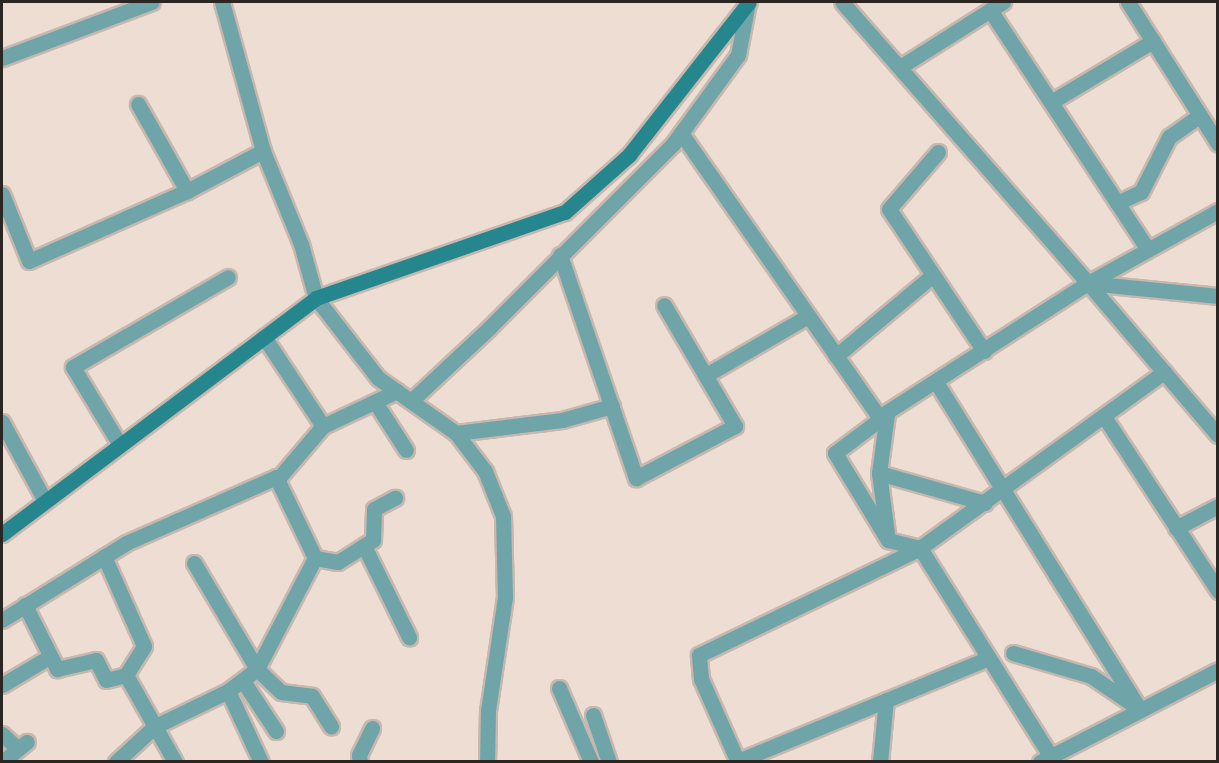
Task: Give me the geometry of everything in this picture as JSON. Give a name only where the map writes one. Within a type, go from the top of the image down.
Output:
[{"type":"street","points":[[2,58],[152,2]]},
{"type":"street","points":[[222,2],[263,151],[301,243],[316,298],[378,378],[456,433],[485,471],[503,516],[505,597],[488,711],[487,762]]},
{"type":"street","points":[[411,401],[681,133],[738,56],[749,2]]},
{"type":"street","points":[[2,534],[316,298],[565,212],[629,155],[749,2]]},
{"type":"street","points":[[842,2],[1089,283],[1218,435]]},
{"type":"street","points":[[1128,2],[1218,144]]},
{"type":"street","points":[[900,68],[997,6],[1051,102],[1148,250]]},
{"type":"street","points":[[1051,102],[1153,41]]},
{"type":"street","points":[[138,104],[187,191]]},
{"type":"street","points":[[1117,203],[1141,192],[1169,136],[1200,115]]},
{"type":"street","points":[[681,133],[879,417],[887,414]]},
{"type":"street","points":[[2,194],[29,261],[187,191],[263,151]]},
{"type":"street","points":[[938,152],[889,209],[984,351]]},
{"type":"street","points":[[1218,211],[1089,283],[887,414],[835,453],[888,540],[920,548],[989,658],[1048,760],[1218,670]]},
{"type":"street","points":[[560,255],[636,478],[735,426],[708,374],[664,305]]},
{"type":"street","points":[[836,356],[933,275]]},
{"type":"street","points":[[120,445],[73,367],[228,277]]},
{"type":"street","points":[[1089,283],[1218,296]]},
{"type":"street","points":[[708,374],[808,316]]},
{"type":"street","points":[[264,337],[323,426]]},
{"type":"street","points":[[989,658],[738,761],[701,679],[699,655],[920,548],[1106,418],[1164,372]]},
{"type":"street","points":[[936,382],[1140,710]]},
{"type":"street","points":[[277,480],[323,426],[397,391]]},
{"type":"street","points":[[375,402],[406,450]]},
{"type":"street","points":[[456,433],[562,420],[612,406]]},
{"type":"street","points":[[887,414],[879,473],[888,540]]},
{"type":"street","points":[[1106,418],[1218,591]]},
{"type":"street","points":[[2,422],[45,501]]},
{"type":"street","points":[[879,473],[985,503]]},
{"type":"street","points":[[2,620],[136,538],[276,477],[315,558]]},
{"type":"street","points":[[315,558],[338,562],[373,540],[374,509],[395,498]]},
{"type":"street","points":[[1176,528],[1218,506]]},
{"type":"street","points":[[364,546],[409,637]]},
{"type":"street","points":[[24,605],[57,669],[96,660],[106,680],[126,675],[144,646],[104,556]]},
{"type":"street","points":[[116,761],[154,727],[228,692],[257,669],[315,558]]},
{"type":"street","points":[[194,563],[257,669],[281,692],[312,696],[332,726]]},
{"type":"street","points":[[1013,653],[1091,676],[1140,710]]},
{"type":"street","points":[[2,685],[49,657]]},
{"type":"street","points":[[126,675],[175,762]]},
{"type":"street","points":[[243,681],[276,731]]},
{"type":"street","points":[[560,688],[591,762]]},
{"type":"street","points":[[228,692],[261,762]]},
{"type":"street","points":[[880,762],[886,700]]},
{"type":"street","points":[[592,716],[609,762]]},
{"type":"street","points":[[360,762],[359,755],[372,728]]},
{"type":"street","points":[[2,734],[22,745],[2,762]]}]
